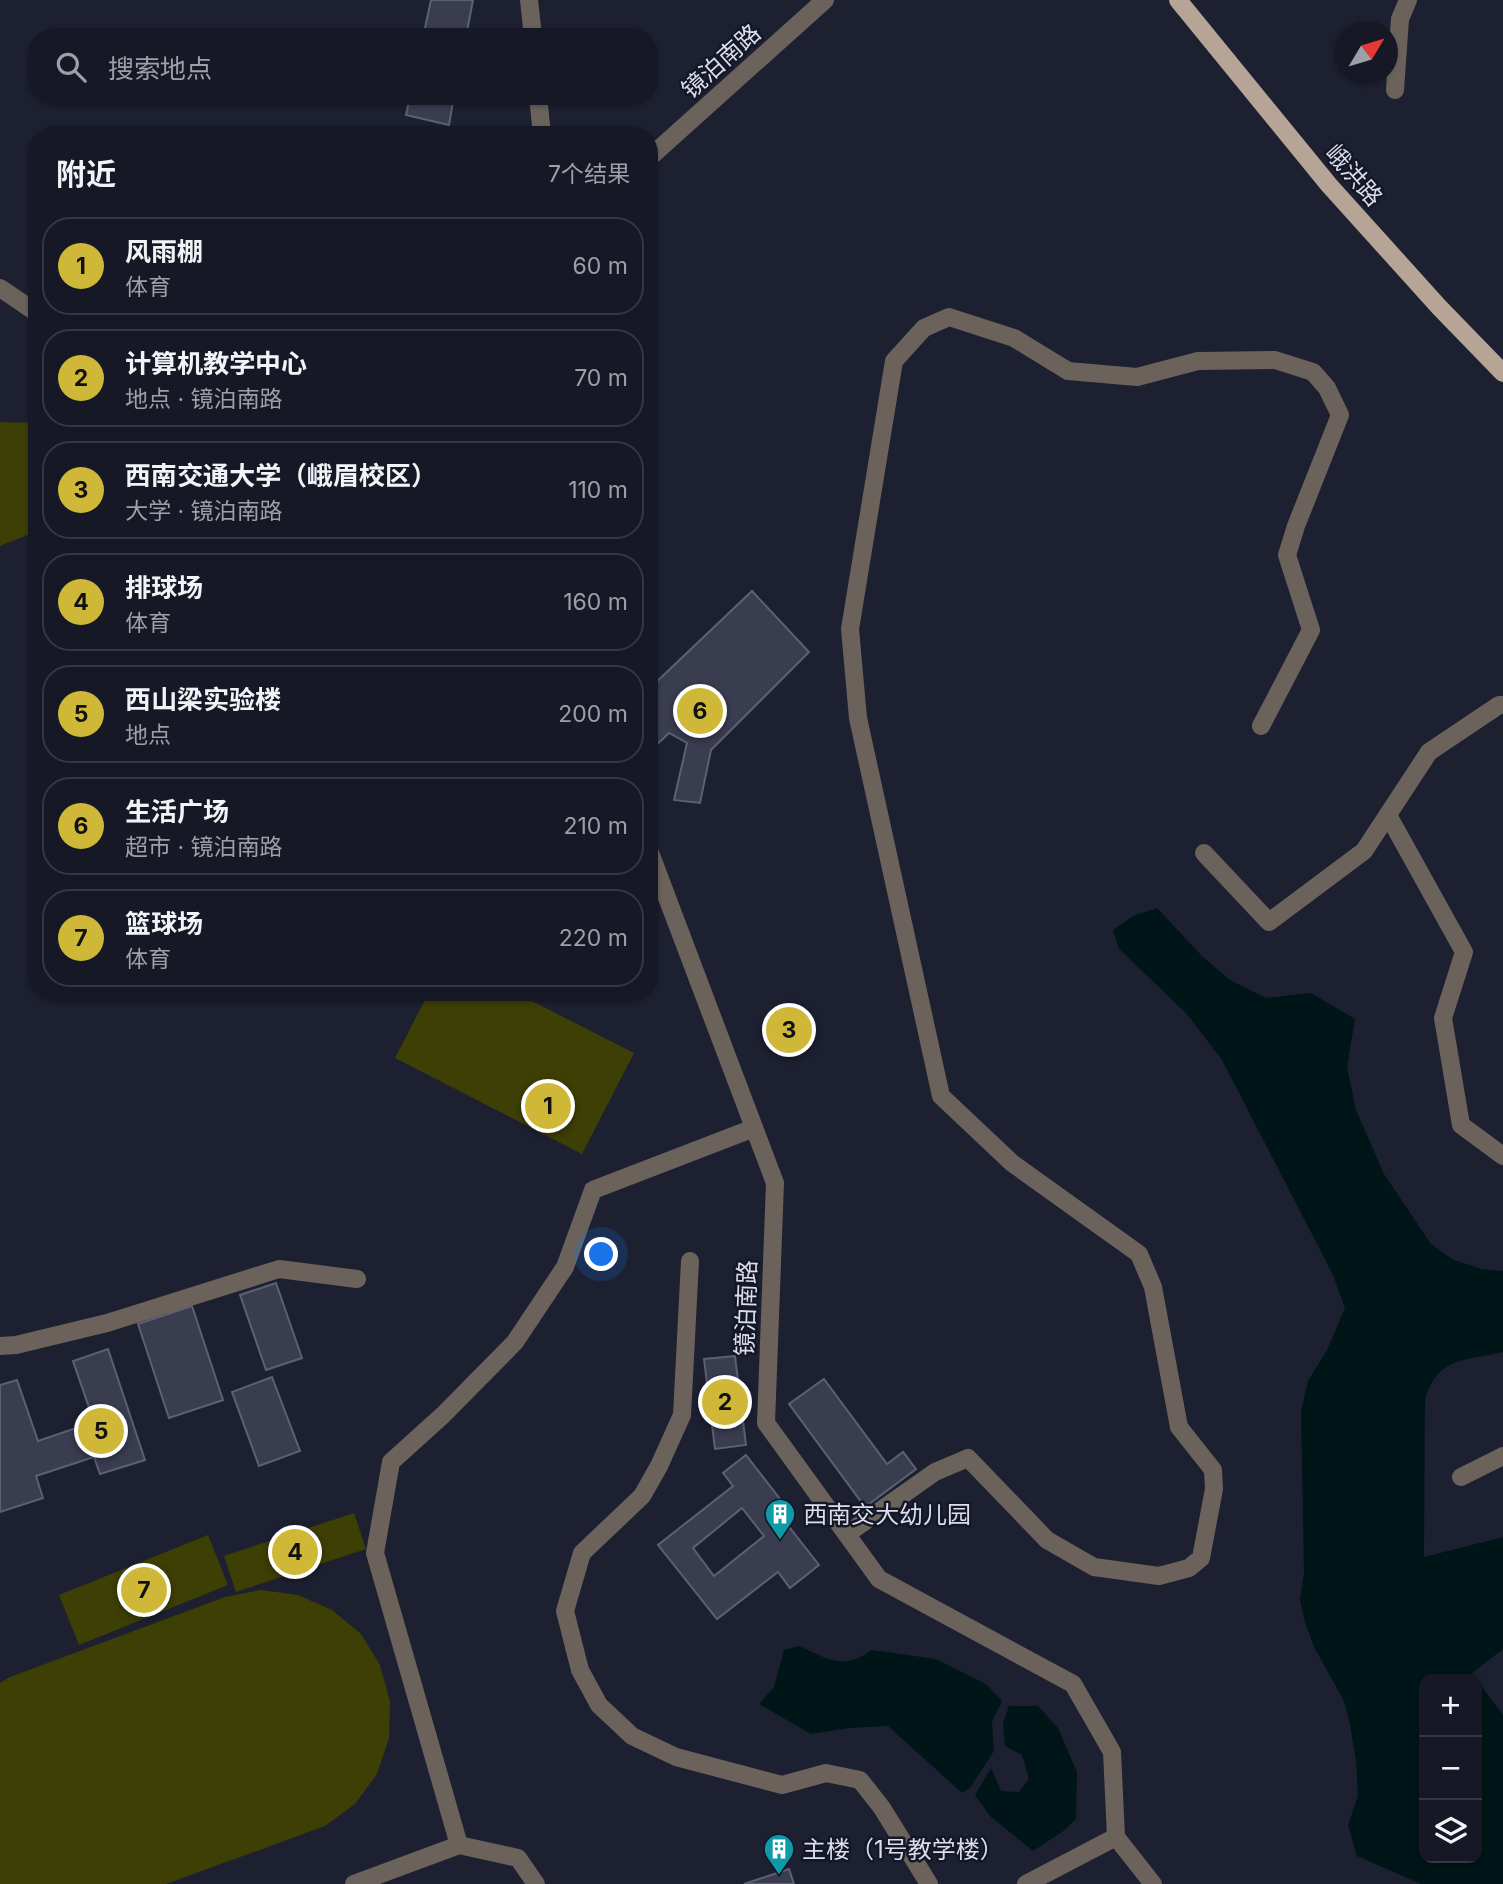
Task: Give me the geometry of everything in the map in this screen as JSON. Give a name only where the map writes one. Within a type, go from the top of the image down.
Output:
[{"type":"main road","name":"峨洪路","points":[[1178,0],[1329,185],[1439,307],[1503,373]]},
{"type":"street","points":[[529,0],[532,28]]},
{"type":"street","name":"镜泊南路","points":[[658,150],[825,0]]},
{"type":"street","points":[[1395,90],[1400,19],[1408,0]]},
{"type":"street","points":[[539,105],[541,126]]},
{"type":"street","points":[[0,288],[28,307]]},
{"type":"street","points":[[847,1534],[936,1472],[968,1458],[1047,1539],[1094,1567],[1159,1576],[1189,1568],[1201,1558],[1214,1489],[1213,1470],[1179,1427],[1153,1287],[1139,1254],[1012,1163],[941,1096],[858,718],[850,629],[894,361],[925,328],[949,317],[1014,338],[1069,371],[1137,377],[1198,361],[1275,360],[1312,372],[1327,388],[1340,415],[1287,555],[1311,630],[1261,726]]},
{"type":"street","points":[[1204,853],[1269,922],[1364,851],[1429,752],[1499,705],[1503,705]]},
{"type":"street","points":[[1388,815],[1464,952],[1443,1018],[1461,1125],[1503,1156]]},
{"type":"street","name":"镜泊南路","points":[[658,874],[775,1183],[766,1423],[879,1579],[1073,1684],[1112,1752],[1116,1838]]},
{"type":"street","points":[[459,1845],[375,1553],[391,1462],[443,1415],[515,1342],[565,1267],[593,1189],[754,1128]]},
{"type":"street","points":[[690,1261],[682,1415],[642,1496],[582,1553],[565,1612],[580,1670],[600,1705],[632,1735],[676,1757],[782,1785],[826,1773],[860,1780],[882,1808],[929,1884]]},
{"type":"street","points":[[0,1346],[16,1345],[107,1324],[279,1269],[357,1279]]},
{"type":"street","points":[[1461,1477],[1503,1456]]},
{"type":"street","points":[[1026,1884],[1116,1838],[1153,1884]]},
{"type":"street","points":[[354,1884],[459,1845],[518,1858],[536,1884]]},
{"type":"shaded area","points":[[0,422],[28,423],[28,535],[0,546]]},
{"type":"shaded area","points":[[1157,908],[1203,957],[1230,980],[1266,998],[1311,993],[1355,1019],[1347,1067],[1356,1110],[1384,1174],[1431,1244],[1452,1259],[1481,1269],[1503,1271],[1503,1352],[1454,1363],[1445,1368],[1430,1386],[1425,1400],[1424,1557],[1503,1537],[1503,1649],[1473,1674],[1419,1674],[1419,1863],[1482,1863],[1482,1687],[1503,1715],[1503,1884],[1421,1884],[1357,1856],[1348,1825],[1358,1796],[1350,1724],[1344,1701],[1314,1647],[1300,1599],[1304,1573],[1301,1412],[1308,1381],[1327,1350],[1345,1308],[1333,1275],[1222,1060],[1186,1013],[1119,949],[1113,930],[1133,916]]},
{"type":"shaded area","points":[[424,1001],[532,1001],[634,1053],[582,1154],[395,1058]]},
{"type":"shaded area","points":[[354,1513],[366,1549],[236,1592],[224,1556]]},
{"type":"shaded area","points":[[208,1535],[228,1585],[79,1645],[59,1595]]},
{"type":"shaded area","points":[[261,1590],[298,1595],[332,1610],[361,1634],[380,1665],[390,1701],[389,1738],[377,1774],[355,1804],[325,1826],[166,1884],[0,1884],[0,1683],[225,1597]]},
{"type":"shaded area","points":[[799,1646],[836,1661],[852,1660],[872,1650],[936,1659],[986,1684],[1002,1701],[992,1721],[994,1751],[970,1788],[962,1793],[888,1726],[811,1734],[759,1704],[774,1687],[784,1650]]},
{"type":"shaded area","points":[[1009,1706],[1038,1706],[1058,1728],[1077,1772],[1076,1819],[1033,1851],[990,1816],[975,1795],[991,1768],[1001,1791],[1019,1792],[1029,1779],[1022,1755],[1005,1746],[1003,1723]]},
{"type":"building","points":[[431,0],[473,0],[468,28],[425,28]]},
{"type":"building","points":[[408,105],[452,105],[449,125],[406,115]]},
{"type":"building","points":[[752,591],[809,652],[711,750],[700,803],[674,800],[687,743],[669,733],[658,743],[658,680]]},
{"type":"building","points":[[276,1283],[302,1358],[266,1370],[240,1295]]},
{"type":"building","points":[[192,1306],[223,1400],[169,1418],[138,1324]]},
{"type":"building","points":[[108,1349],[145,1460],[100,1474],[94,1457],[36,1476],[43,1498],[0,1512],[0,1385],[17,1380],[38,1441],[94,1422],[73,1361]]},
{"type":"building","points":[[735,1356],[746,1445],[715,1449],[704,1359]]},
{"type":"building","points":[[272,1377],[300,1451],[259,1466],[232,1392]]},
{"type":"building","points":[[824,1379],[887,1464],[903,1452],[916,1469],[865,1507],[789,1404]]},
{"type":"building","name":"西南交大幼儿园","points":[[746,1455],[780,1499],[772,1505],[819,1565],[790,1588],[778,1572],[717,1619],[658,1545],[733,1486],[723,1473]],"holes":[[[742,1508],[764,1536],[714,1576],[693,1548]]]},
{"type":"building","name":"主楼（1号教学楼）","points":[[789,1869],[794,1884],[744,1884]]},
{"type":"place","name":"生活广场","points":[[700,711]]},
{"type":"place","name":"西南交通大学（峨眉校区）","points":[[789,1030]]},
{"type":"place","name":"风雨棚","points":[[548,1106]]},
{"type":"place","name":"计算机教学中心","points":[[725,1402]]},
{"type":"place","name":"西山梁实验楼","points":[[101,1431]]},
{"type":"place","name":"西南交大幼儿园","points":[[780,1541]]},
{"type":"place","name":"排球场","points":[[295,1552]]},
{"type":"place","name":"篮球场","points":[[144,1590]]},
{"type":"place","name":"主楼（1号教学楼）","points":[[779,1876]]}]
